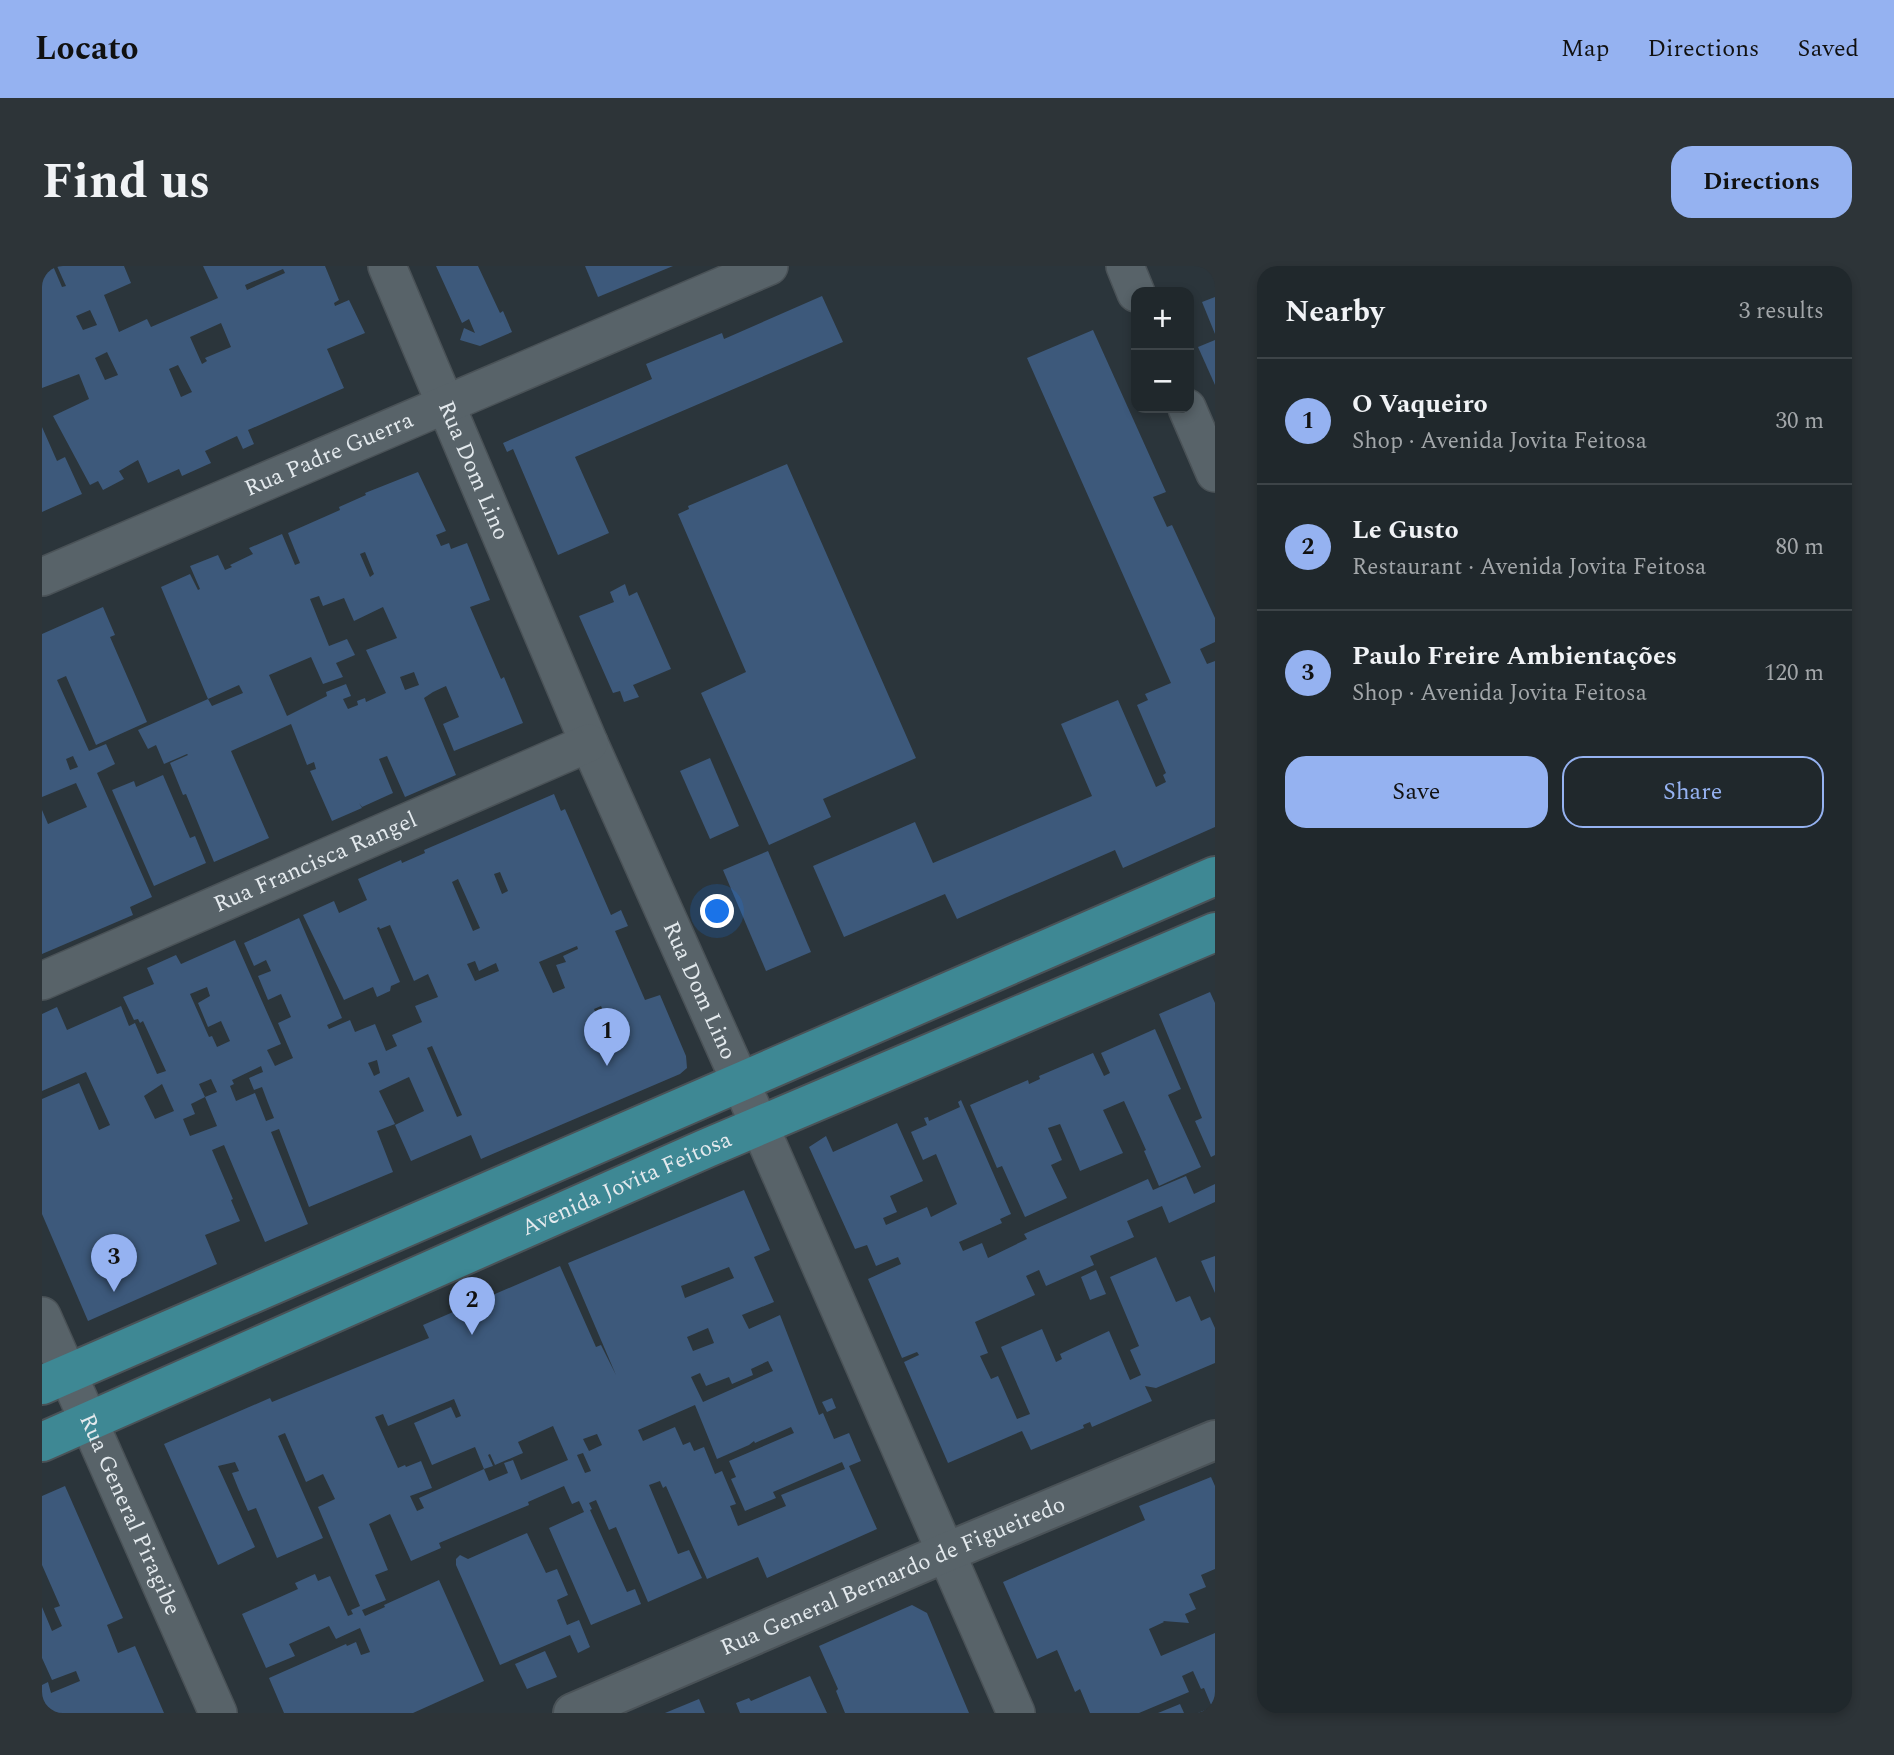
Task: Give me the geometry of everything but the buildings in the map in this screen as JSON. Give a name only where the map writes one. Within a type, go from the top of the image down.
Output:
[{"type":"main road","points":[[55,1380],[1215,876]]},
{"type":"main road","name":"Avenida Jovita Feitosa","points":[[42,1442],[707,1148],[1215,932]]},
{"type":"street","name":"Rua Dom Lino","points":[[387,266],[589,743],[1016,1713]]},
{"type":"street","name":"Rua Padre Guerra","points":[[42,576],[769,266]]},
{"type":"street","points":[[1125,266],[1134,287]]},
{"type":"street","points":[[1189,413],[1215,472]]},
{"type":"street","name":"Rua Francisca Rangel","points":[[42,981],[589,743]]},
{"type":"street","name":"Rua General Piragibe","points":[[42,1316],[55,1380],[89,1423],[218,1713]]},
{"type":"street","name":"Rua General Bernardo de Figueiredo","points":[[573,1713],[1215,1440]]},
{"type":"place","name":"O Vaqueiro","points":[[607,1066]]},
{"type":"place","name":"Paulo Freire Ambientações","points":[[114,1292]]},
{"type":"place","name":"Le Gusto","points":[[472,1335]]}]
